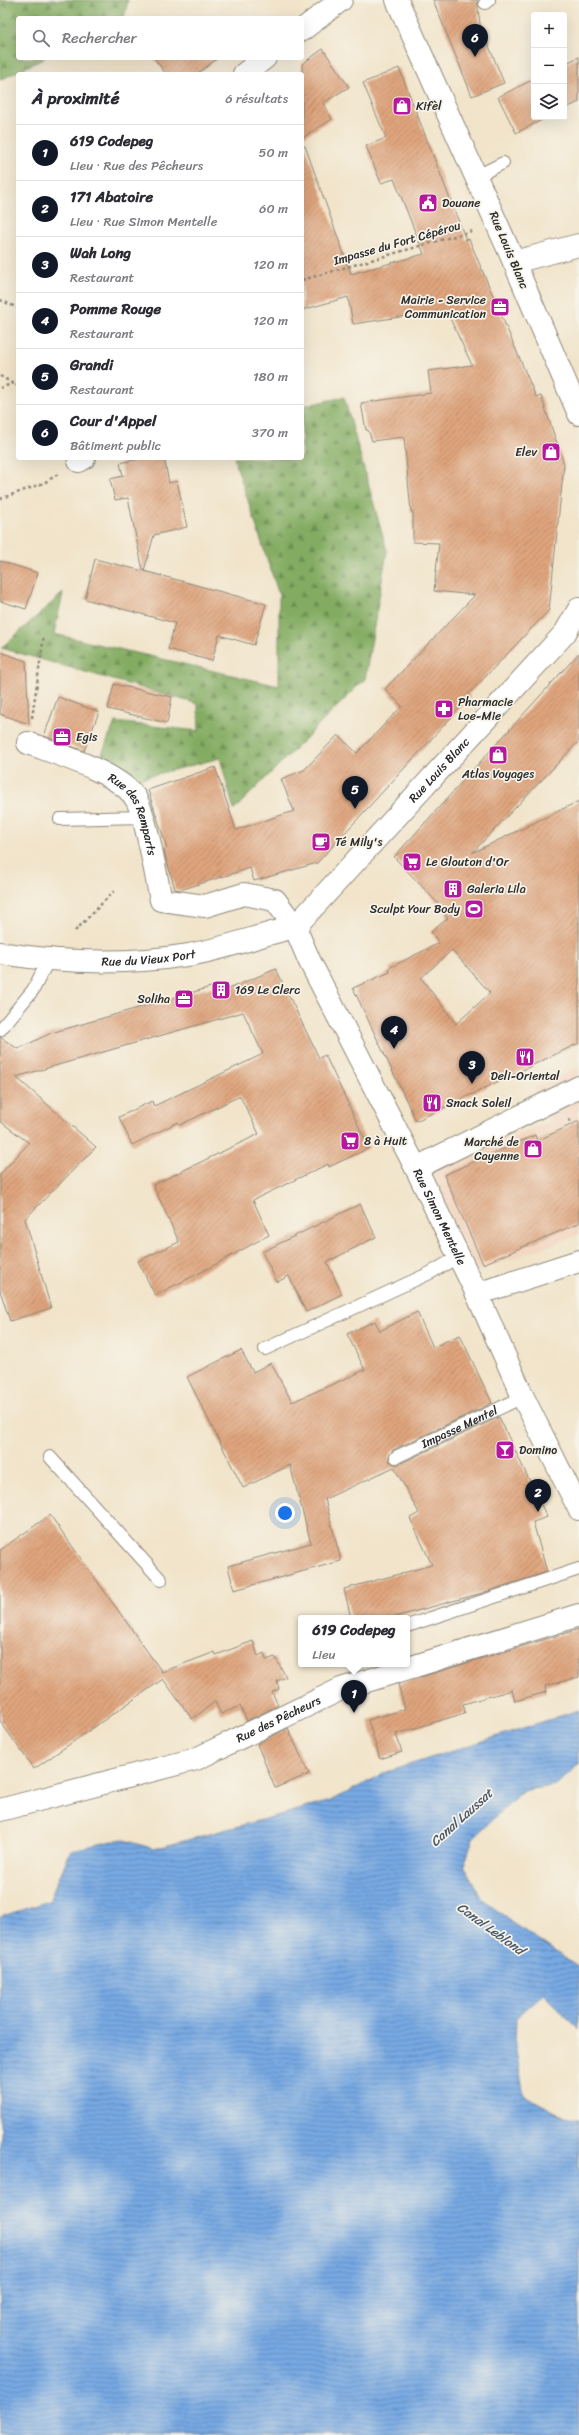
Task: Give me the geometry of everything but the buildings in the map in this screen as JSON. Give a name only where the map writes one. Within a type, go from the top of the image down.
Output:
[{"type":"street","points":[[304,28],[341,0]]},
{"type":"street","name":"Rue Louis Blanc","points":[[397,0],[477,176],[579,414]]},
{"type":"street","points":[[247,72],[262,60]]},
{"type":"street","points":[[514,262],[579,245]]},
{"type":"street","name":"Rue Louis Blanc","points":[[295,927],[565,633],[579,609]]},
{"type":"street","name":"Rue des Remparts","points":[[28,743],[111,777],[135,796],[143,817],[161,900],[205,906],[244,894],[275,900],[295,927]]},
{"type":"street","name":"Rue du Vieux Port","points":[[0,953],[48,961],[126,962],[189,954],[295,927]]},
{"type":"street","name":"Rue Simon Mentelle","points":[[295,927],[322,988],[416,1168],[523,1397],[579,1509]]},
{"type":"street","points":[[416,1168],[579,1087]]},
{"type":"street","points":[[476,1294],[579,1261]]},
{"type":"street","name":"Rue des Pêcheurs","points":[[0,1810],[196,1759],[341,1689],[579,1615]]},
{"type":"lane","points":[[477,176],[503,163]]},
{"type":"lane","points":[[60,820],[143,817]]},
{"type":"lane","points":[[0,1030],[33,990],[48,961]]},
{"type":"lane","points":[[266,1349],[430,1273],[458,1257]]},
{"type":"lane","name":"Impasse Mentel","points":[[396,1457],[523,1397]]},
{"type":"lane","points":[[50,1457],[161,1580]]},
{"type":"lane","points":[[410,1625],[579,1569]]},
{"type":"path","name":"Impasse du Fort Cépérou","points":[[304,279],[497,224]]},
{"type":"path","points":[[0,300],[16,307]]},
{"type":"path","points":[[0,376],[14,383]]},
{"type":"path","points":[[0,388],[14,383]]},
{"type":"path","points":[[0,499],[44,483],[79,460]]},
{"type":"path","points":[[28,743],[44,635]]},
{"type":"path","points":[[74,931],[114,891]]},
{"type":"shaded area","name":"Marché de Cayenne","points":[[579,1067],[579,1235],[477,1271],[432,1173],[551,1121],[534,1088]]},
{"type":"green space","points":[[0,0],[128,0],[124,16],[16,16],[16,60],[41,60],[0,80]]},
{"type":"green space","points":[[344,397],[387,551],[365,679],[234,810],[220,758],[138,779],[102,754],[115,722],[199,731],[198,704],[1,648],[63,593],[54,634],[279,686],[279,595],[235,460],[304,460],[304,406]]},
{"type":"water","points":[[579,1710],[579,1764],[556,1785],[522,1791],[473,1838],[464,1865],[481,1898],[508,1919],[579,1968],[579,2029],[543,1994],[516,2018],[515,2046],[524,2095],[565,2117],[579,2119],[579,2435],[0,2435],[0,1917],[49,1901],[71,1850],[122,1839],[154,1849],[331,1801],[387,1772]]},
{"type":"place","name":"Cour d'Appel","points":[[475,57]]},
{"type":"place","name":"Kifèl","points":[[402,106]]},
{"type":"place","name":"Douane","points":[[428,203]]},
{"type":"place","name":"Mairie - Service Communication","points":[[500,307]]},
{"type":"place","name":"Elev","points":[[551,452]]},
{"type":"place","name":"Pharmacie Loe-Mie","points":[[444,709]]},
{"type":"place","name":"Egis","points":[[62,737]]},
{"type":"place","name":"Atlas Voyages","points":[[498,755]]},
{"type":"place","name":"Grandi","points":[[355,809]]},
{"type":"place","name":"Té Mily's","points":[[321,842]]},
{"type":"place","name":"Le Glouton d'Or","points":[[412,862]]},
{"type":"place","name":"Galeria Lila","points":[[453,889]]},
{"type":"place","name":"Sculpt Your Body","points":[[474,909]]},
{"type":"place","name":"169 Le Clerc","points":[[221,990]]},
{"type":"place","name":"Soliha","points":[[184,999]]},
{"type":"place","name":"Pomme Rouge","points":[[394,1049]]},
{"type":"place","name":"Deli-Oriental","points":[[525,1057]]},
{"type":"place","name":"Wah Long","points":[[472,1084]]},
{"type":"place","name":"Snack Soleil","points":[[432,1103]]},
{"type":"place","name":"8 à Huit","points":[[350,1141]]},
{"type":"place","name":"Marché de Cayenne","points":[[533,1149]]},
{"type":"place","name":"Domino","points":[[505,1450]]},
{"type":"place","name":"171 Abatoire","points":[[538,1512]]},
{"type":"place","name":"619 Codepeg","points":[[354,1713]]},
{"type":"water label","name":"Canal Laussat","points":[[461,1817]]},
{"type":"water label","name":"Canal Leblond","points":[[491,1928]]}]
